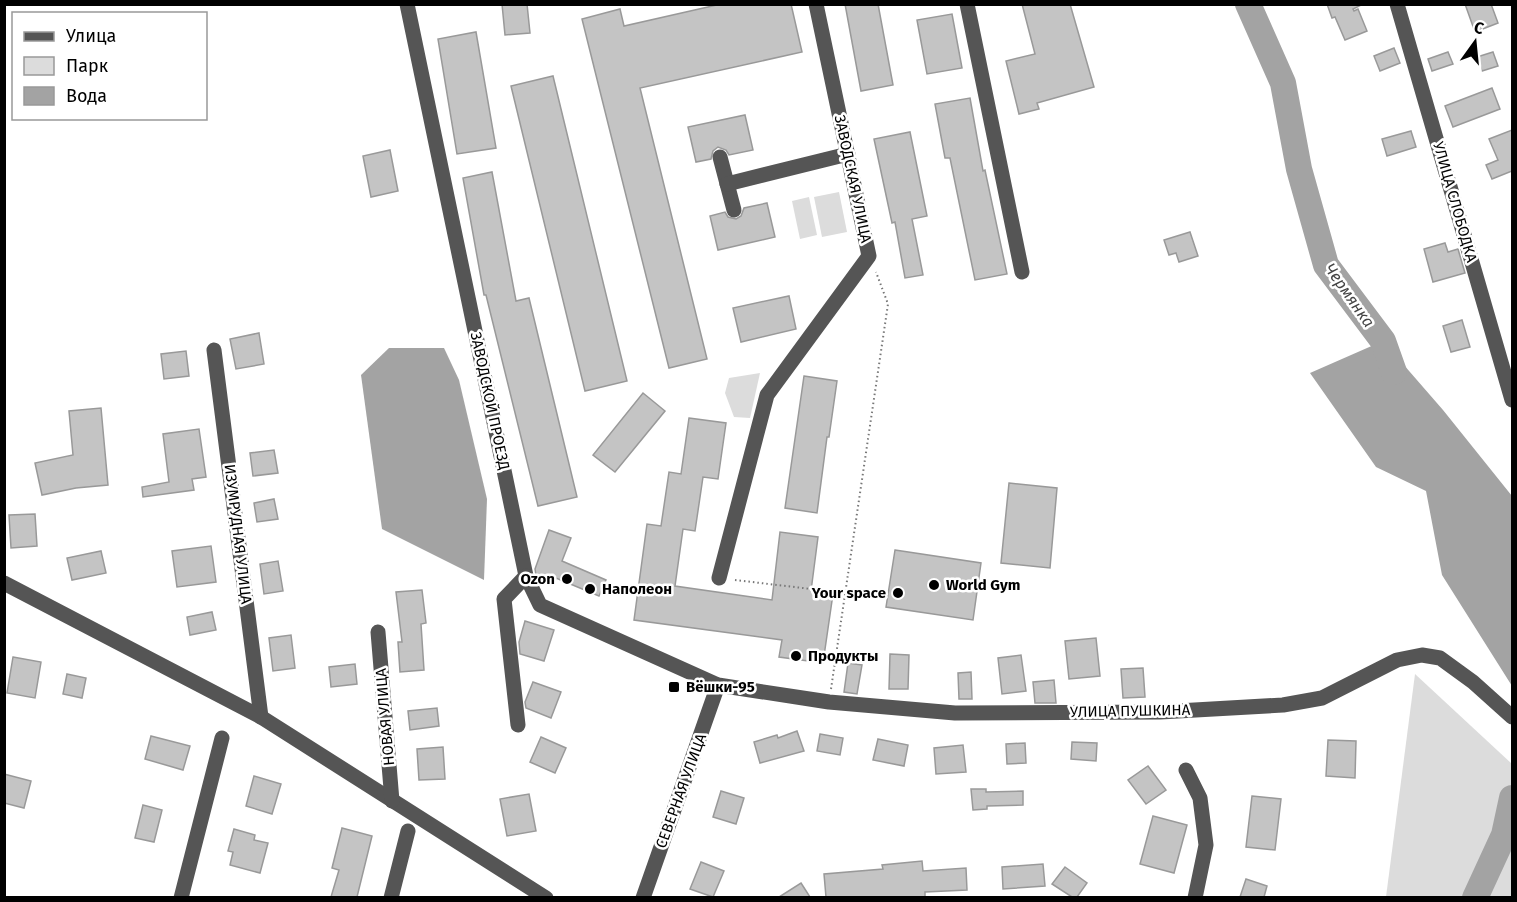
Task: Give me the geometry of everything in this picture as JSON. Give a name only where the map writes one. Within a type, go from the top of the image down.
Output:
[{"type":"street","name":"ЗАВОДСКОЙ ПРОЕЗД","points":[[407,4],[526,576],[540,605],[718,685]]},
{"type":"street","name":"ЗАВОДСКАЯ УЛИЦА","points":[[719,578],[767,395],[869,256],[816,4]]},
{"type":"street","points":[[968,4],[1022,272]]},
{"type":"street","name":"УЛИЦА СЛОБОДКА","points":[[1397,4],[1512,400]]},
{"type":"street","points":[[727,184],[848,154]]},
{"type":"street","points":[[720,157],[734,210]]},
{"type":"street","name":"ИЗУМРУДНАЯ УЛИЦА","points":[[214,350],[261,717]]},
{"type":"street","points":[[518,725],[504,599],[526,576]]},
{"type":"street","points":[[4,583],[261,717],[546,897]]},
{"type":"street","name":"НОВАЯ УЛИЦА","points":[[378,632],[392,801]]},
{"type":"street","name":"УЛИЦА ПУШКИНА","points":[[718,685],[829,702],[955,714],[1160,712],[1283,705],[1322,698],[1397,660],[1422,655],[1440,658],[1473,682],[1512,717]]},
{"type":"street","name":"СЕВЕРНАЯ УЛИЦА","points":[[643,897],[718,685]]},
{"type":"street","points":[[181,897],[222,738]]},
{"type":"street","points":[[1186,770],[1200,798],[1206,845],[1195,897]]},
{"type":"street","points":[[391,897],[408,831]]},
{"type":"path","points":[[829,702],[888,304],[869,256]]},
{"type":"path","points":[[719,578],[845,593]]},
{"type":"green space","points":[[839,192],[847,232],[822,237],[814,197]]},
{"type":"green space","points":[[809,197],[817,235],[800,239],[792,201]]},
{"type":"green space","points":[[760,373],[750,418],[734,417],[725,393],[729,378]]},
{"type":"green space","points":[[1415,674],[1512,764],[1512,897],[1386,897]]},
{"type":"water","points":[[1383,341],[1443,410],[1512,496],[1512,686],[1442,575],[1426,491],[1376,467],[1310,373]]},
{"type":"water","points":[[389,348],[444,348],[459,380],[487,499],[484,580],[382,529],[361,375]]},
{"type":"building","points":[[502,4],[527,4],[530,33],[505,35]]},
{"type":"building","points":[[721,4],[791,4],[802,52],[640,88],[707,359],[669,368],[582,19],[620,9],[624,26]]},
{"type":"building","points":[[845,4],[878,4],[893,85],[861,91]]},
{"type":"building","points":[[1022,4],[1070,4],[1094,87],[1037,103],[1039,109],[1019,114],[1006,61],[1035,54]]},
{"type":"building","points":[[1327,4],[1363,4],[1353,9],[1354,11],[1358,9],[1367,31],[1345,40]]},
{"type":"building","points":[[1465,4],[1491,4],[1498,23],[1475,32]]},
{"type":"building","points":[[952,14],[962,68],[927,74],[917,20]]},
{"type":"building","points":[[476,32],[496,148],[457,154],[438,39]]},
{"type":"building","points":[[1394,48],[1400,63],[1380,71],[1374,56]]},
{"type":"building","points":[[1448,52],[1453,64],[1432,71],[1428,59]]},
{"type":"building","points":[[1493,52],[1498,66],[1482,71],[1477,57]]},
{"type":"building","points":[[553,76],[627,381],[585,391],[511,86]]},
{"type":"building","points":[[1492,88],[1500,109],[1453,127],[1445,106]]},
{"type":"building","points":[[970,98],[983,171],[985,170],[1007,274],[975,280],[950,158],[945,158],[935,104]]},
{"type":"building","points":[[745,115],[753,150],[729,155],[726,150],[718,147],[713,151],[711,159],[696,162],[688,127]]},
{"type":"building","points":[[1512,130],[1512,171],[1492,179],[1486,165],[1498,160],[1489,139]]},
{"type":"building","points":[[1411,131],[1416,147],[1387,156],[1382,139]]},
{"type":"building","points":[[910,132],[927,216],[912,219],[923,275],[905,278],[895,222],[892,223],[874,139]]},
{"type":"building","points":[[390,150],[398,191],[371,197],[363,156]]},
{"type":"building","points":[[492,172],[516,301],[529,298],[577,497],[538,506],[486,295],[484,295],[463,178]]},
{"type":"building","points":[[767,203],[775,237],[718,250],[710,216],[725,212],[728,217],[736,219],[741,216],[744,208]]},
{"type":"building","points":[[1190,232],[1198,256],[1179,262],[1176,253],[1169,255],[1164,240]]},
{"type":"building","points":[[1445,243],[1448,252],[1458,249],[1465,273],[1433,282],[1424,249]]},
{"type":"building","points":[[789,296],[796,329],[741,342],[733,308]]},
{"type":"building","points":[[1462,320],[1470,347],[1451,352],[1443,326]]},
{"type":"building","points":[[259,333],[264,364],[236,369],[230,339]]},
{"type":"building","points":[[186,351],[189,376],[164,379],[161,354]]},
{"type":"building","points":[[804,376],[837,381],[817,513],[785,508]]},
{"type":"building","points":[[643,393],[665,411],[615,472],[593,455]]},
{"type":"building","points":[[101,408],[108,485],[76,488],[42,495],[35,463],[73,455],[69,411]]},
{"type":"building","points":[[689,418],[726,423],[718,479],[703,477],[695,531],[683,529],[675,586],[772,600],[780,532],[818,537],[811,591],[833,594],[823,663],[779,657],[782,640],[634,620],[647,524],[661,526],[669,472],[681,474]]},
{"type":"building","points":[[199,429],[206,477],[192,479],[194,490],[143,497],[142,487],[169,482],[163,434]]},
{"type":"building","points":[[274,450],[278,473],[253,476],[250,453]]},
{"type":"building","points":[[1009,483],[1057,488],[1050,568],[1001,563]]},
{"type":"building","points":[[274,499],[278,519],[257,522],[254,503]]},
{"type":"building","points":[[35,514],[37,546],[11,548],[9,515]]},
{"type":"building","points":[[549,530],[571,538],[562,561],[606,580],[599,596],[556,578],[555,581],[536,575],[535,569]]},
{"type":"building","points":[[211,546],[216,582],[177,587],[172,551]]},
{"type":"building","name":"World Gym","points":[[895,550],[981,563],[973,620],[886,607]]},
{"type":"building","points":[[101,551],[106,573],[72,580],[67,558]]},
{"type":"building","points":[[278,561],[283,591],[264,594],[260,564]]},
{"type":"building","points":[[422,590],[426,623],[421,624],[424,670],[400,672],[398,642],[402,642],[396,592]]},
{"type":"building","points":[[212,612],[216,630],[190,635],[187,617]]},
{"type":"building","points":[[525,621],[554,630],[544,661],[520,654],[519,642]]},
{"type":"building","points":[[291,635],[295,668],[273,671],[269,638]]},
{"type":"building","points":[[1096,638],[1100,676],[1069,679],[1065,641]]},
{"type":"building","points":[[890,654],[909,655],[908,689],[889,689]]},
{"type":"building","points":[[1021,655],[1026,691],[1002,694],[998,658]]},
{"type":"building","points":[[13,657],[41,662],[35,698],[7,693]]},
{"type":"building","points":[[848,663],[862,665],[857,694],[844,692]]},
{"type":"building","points":[[355,664],[357,684],[331,687],[329,667]]},
{"type":"building","points":[[1143,668],[1145,697],[1123,698],[1121,669]]},
{"type":"building","points":[[971,672],[972,699],[959,699],[958,673]]},
{"type":"building","points":[[67,674],[86,678],[82,698],[63,694]]},
{"type":"building","points":[[1054,680],[1056,703],[1035,703],[1033,682]]},
{"type":"building","points":[[533,682],[561,692],[551,718],[526,708],[525,702]]},
{"type":"building","points":[[437,708],[439,726],[410,730],[408,711]]},
{"type":"building","points":[[797,731],[804,751],[760,763],[754,742],[777,735],[778,738]]},
{"type":"building","points":[[820,734],[843,738],[840,755],[817,751]]},
{"type":"building","points":[[151,736],[190,746],[183,770],[145,759]]},
{"type":"building","points":[[541,737],[566,748],[555,773],[530,762]]},
{"type":"building","points":[[878,739],[908,745],[904,766],[873,760]]},
{"type":"building","points":[[1328,740],[1356,741],[1355,778],[1326,776]]},
{"type":"building","points":[[1072,742],[1097,743],[1096,761],[1071,759]]},
{"type":"building","points":[[1025,743],[1026,763],[1007,764],[1006,744]]},
{"type":"building","points":[[963,745],[966,772],[936,774],[934,748]]},
{"type":"building","points":[[443,747],[445,779],[419,780],[417,749]]},
{"type":"building","points":[[1148,766],[1166,790],[1146,804],[1128,780]]},
{"type":"building","points":[[4,774],[31,781],[24,808],[4,803]]},
{"type":"building","points":[[254,776],[281,784],[272,814],[246,806]]},
{"type":"building","points":[[971,789],[986,789],[986,792],[1023,791],[1023,805],[987,806],[987,809],[973,810]]},
{"type":"building","points":[[721,791],[744,798],[736,824],[713,817]]},
{"type":"building","points":[[529,794],[536,831],[507,836],[500,799]]},
{"type":"building","points":[[1252,796],[1281,799],[1275,850],[1246,847]]},
{"type":"building","points":[[143,805],[162,810],[154,842],[135,838]]},
{"type":"building","points":[[1153,816],[1187,825],[1174,873],[1140,864]]},
{"type":"building","points":[[342,828],[372,836],[357,897],[331,897],[339,870],[332,868]]},
{"type":"building","points":[[234,829],[255,835],[254,840],[268,843],[260,873],[230,865],[233,852],[228,851]]},
{"type":"building","points":[[922,861],[923,871],[966,868],[967,890],[925,892],[925,897],[826,897],[824,874],[883,869],[882,865]]},
{"type":"building","points":[[701,862],[724,871],[713,897],[690,889]]},
{"type":"building","points":[[1043,864],[1045,886],[1003,889],[1002,867]]},
{"type":"building","points":[[1065,867],[1087,883],[1077,897],[1072,897],[1052,884]]},
{"type":"building","points":[[1246,879],[1267,886],[1264,897],[1240,897]]},
{"type":"building","points":[[801,883],[810,897],[779,897]]},
{"type":"waterway","name":"Чермянка","points":[[1248,4],[1283,83],[1299,169],[1326,265],[1383,341],[1394,372]]},
{"type":"waterway","name":"Чермянка","points":[[1475,898],[1504,835],[1512,798]]},
{"type":"place","name":"Ozon","points":[[567,579]]},
{"type":"place","name":"World Gym","points":[[934,585]]},
{"type":"place","name":"Наполеон","points":[[590,589]]},
{"type":"place","name":"Your space","points":[[898,593]]},
{"type":"place","name":"Продукты","points":[[796,656]]},
{"type":"place","name":"Вёшки-95","points":[[674,687]]}]
